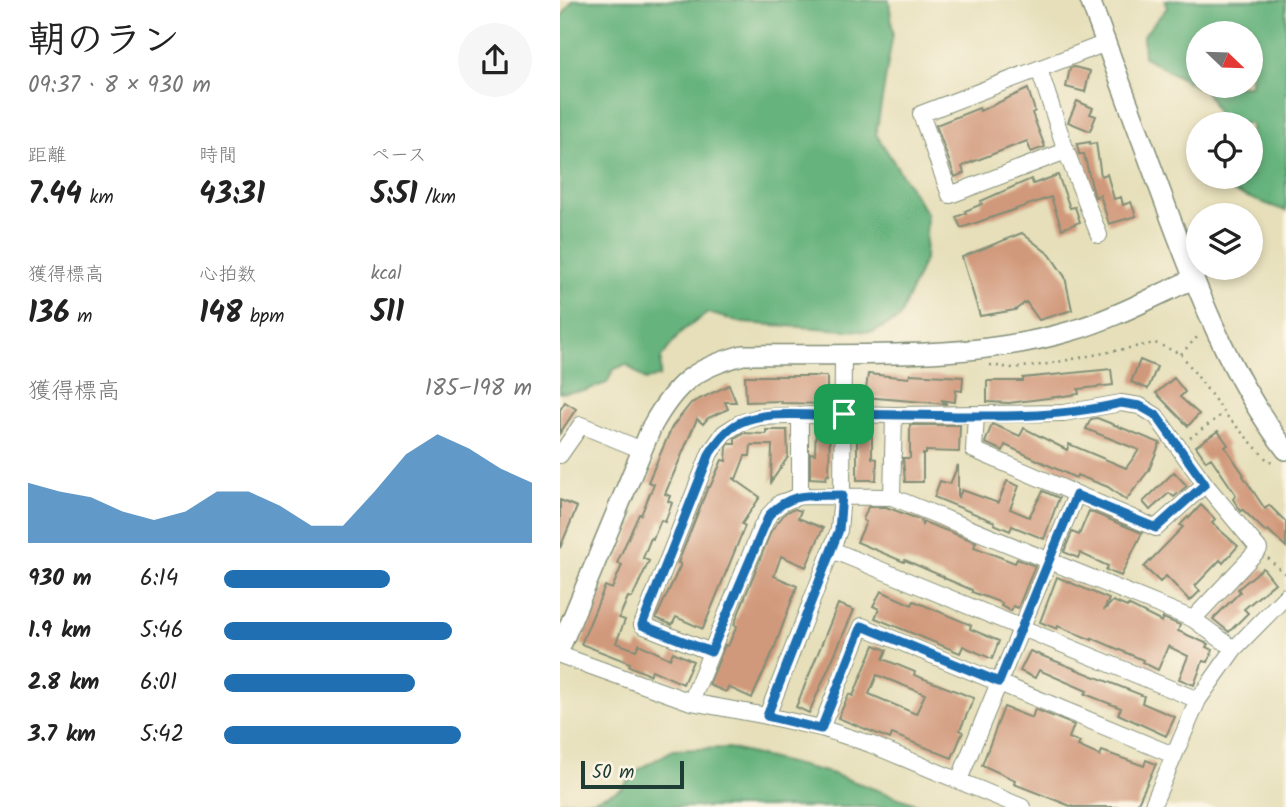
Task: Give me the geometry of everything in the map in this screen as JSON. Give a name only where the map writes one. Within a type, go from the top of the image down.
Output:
[{"type":"street","points":[[1090,0],[1186,260]]},
{"type":"street","points":[[1066,151],[950,195],[921,114],[1106,43]]},
{"type":"street","points":[[1039,69],[1066,151],[1099,235]]},
{"type":"street","points":[[560,648],[658,415],[678,386],[698,372],[720,361],[743,355],[960,352],[1031,341],[1102,320],[1191,280]]},
{"type":"street","points":[[1193,280],[1215,333],[1270,430],[1281,456]]},
{"type":"street","points":[[767,716],[839,530],[844,414],[843,354]]},
{"type":"street","points":[[711,652],[642,625],[710,453],[724,433],[740,422],[759,417],[1065,413],[1121,403],[1140,406],[1156,415],[1205,484],[1259,549],[1193,619]]},
{"type":"street","points":[[800,415],[800,496]]},
{"type":"street","points":[[892,497],[894,415]]},
{"type":"street","points":[[975,415],[974,450],[1156,528],[1205,484]]},
{"type":"street","points":[[560,455],[581,425],[642,450]]},
{"type":"street","points":[[959,780],[1076,495]]},
{"type":"street","points":[[691,702],[762,526],[780,503],[800,496],[892,497],[1193,619],[1234,649]]},
{"type":"street","points":[[832,550],[1198,700]]},
{"type":"street","points":[[1152,807],[1198,700],[1234,649],[1286,596]]},
{"type":"street","points":[[821,729],[862,626],[1173,755]]},
{"type":"street","points":[[560,655],[691,702],[767,716],[870,744],[1022,807]]},
{"type":"path","points":[[1181,354],[1201,333]]},
{"type":"path","points":[[990,365],[1011,368],[1042,365],[1155,343],[1181,354],[1224,413],[1269,462],[1281,456]]},
{"type":"path","points":[[1179,447],[1224,413]]},
{"type":"path","points":[[1259,549],[1286,575]]},
{"type":"green space","points":[[573,0],[889,0],[893,33],[876,134],[927,214],[925,258],[899,319],[873,332],[743,323],[708,313],[682,331],[661,358],[660,376],[645,380],[626,364],[613,370],[607,383],[584,391],[560,393],[560,19]]},
{"type":"green space","points":[[1165,0],[1286,0],[1286,211],[1226,189],[1263,189],[1263,112],[1217,112],[1210,98],[1264,98],[1264,21],[1186,21],[1186,81],[1144,57],[1143,36],[1167,8]]},
{"type":"green space","points":[[728,748],[830,773],[924,807],[560,807],[560,802],[594,800],[621,789],[638,770],[673,750]]},
{"type":"building","points":[[1070,68],[1090,71],[1085,92],[1066,87]]},
{"type":"building","points":[[1028,89],[1035,111],[1032,113],[1045,147],[1031,152],[1027,141],[967,164],[962,167],[964,173],[955,177],[936,125],[979,108],[980,111]]},
{"type":"building","points":[[1077,101],[1093,108],[1090,114],[1096,116],[1090,131],[1068,122]]},
{"type":"building","points":[[1096,143],[1101,176],[1107,174],[1114,199],[1121,197],[1123,205],[1131,202],[1136,216],[1109,224],[1100,195],[1095,197],[1084,154],[1079,154],[1077,144]]},
{"type":"building","points":[[1058,175],[1070,208],[1075,207],[1080,222],[1062,229],[1051,197],[961,228],[956,217],[982,204],[981,201],[1031,179],[1033,184]]},
{"type":"building","points":[[1022,233],[1050,255],[1065,277],[1072,310],[1039,320],[1026,302],[1015,310],[980,316],[962,257]]},
{"type":"building","points":[[1140,360],[1157,367],[1148,389],[1131,382]]},
{"type":"building","points":[[1111,369],[1113,385],[1078,389],[1079,394],[1009,403],[987,402],[987,381],[1023,381],[1023,378]]},
{"type":"building","points":[[868,374],[909,378],[910,374],[963,377],[962,391],[956,390],[955,402],[941,400],[947,404],[865,397]]},
{"type":"building","points":[[745,376],[827,376],[827,404],[746,402]]},
{"type":"building","points":[[1174,378],[1185,392],[1180,397],[1199,414],[1188,426],[1156,393]]},
{"type":"building","points":[[729,385],[736,402],[725,402],[728,409],[708,418],[703,424],[697,419],[665,494],[670,496],[668,501],[672,503],[665,522],[661,520],[653,539],[651,538],[643,558],[649,561],[632,598],[628,597],[619,618],[625,620],[616,643],[636,650],[639,644],[670,659],[673,652],[693,661],[683,684],[652,670],[650,675],[629,666],[630,663],[581,644],[605,586],[612,589],[622,565],[617,563],[654,484],[648,482],[672,427],[691,403]]},
{"type":"building","points":[[565,402],[576,409],[560,433],[560,410]]},
{"type":"building","points":[[1097,418],[1160,443],[1149,470],[1126,500],[1108,487],[1077,475],[1076,478],[1005,445],[1003,451],[985,443],[992,424],[1020,436],[1024,428],[1067,450],[1069,444],[1126,468],[1139,450],[1086,429],[1091,419]]},
{"type":"building","points":[[816,425],[830,425],[829,475],[827,474],[826,479],[810,478],[810,453],[815,454]]},
{"type":"building","points":[[857,425],[872,425],[872,458],[877,459],[876,480],[857,480]]},
{"type":"building","points":[[910,425],[960,425],[959,452],[926,451],[926,454],[923,454],[923,482],[905,482],[903,458],[910,458]]},
{"type":"building","points":[[766,430],[787,430],[788,457],[771,482],[772,445],[751,445],[750,456],[745,456],[736,479],[733,478],[760,497],[742,524],[745,526],[703,629],[676,617],[672,625],[656,618],[681,564],[678,563],[708,487],[722,460],[726,461],[727,447],[729,444],[735,444],[735,438],[743,433],[766,434]]},
{"type":"building","points":[[1218,431],[1228,445],[1225,447],[1265,509],[1269,505],[1286,522],[1286,547],[1241,511],[1233,499],[1236,495],[1211,458],[1206,461],[1196,446]]},
{"type":"building","points":[[958,465],[958,498],[962,490],[998,503],[1007,481],[1019,486],[1010,509],[1029,517],[1043,491],[1059,498],[1044,539],[1012,526],[1010,531],[934,497],[940,481],[950,484]]},
{"type":"building","points":[[1174,472],[1187,486],[1174,497],[1169,493],[1150,510],[1143,502]]},
{"type":"building","points":[[560,500],[577,507],[560,548]]},
{"type":"building","points":[[1201,505],[1215,519],[1212,523],[1238,546],[1223,563],[1220,560],[1195,586],[1200,591],[1190,601],[1166,576],[1160,582],[1144,567]]},
{"type":"building","points":[[868,507],[886,507],[921,520],[922,525],[924,522],[976,542],[974,547],[1015,563],[1017,559],[1035,566],[1018,608],[1013,606],[1011,611],[1001,606],[1002,603],[972,592],[944,577],[857,542],[866,522],[863,520]]},
{"type":"building","points":[[795,509],[801,511],[798,518],[823,528],[806,567],[781,556],[774,576],[797,586],[774,649],[752,698],[728,687],[726,692],[709,685],[725,645],[728,646],[737,626],[734,625],[771,531],[786,512]]},
{"type":"building","points":[[1089,511],[1142,533],[1121,576],[1106,570],[1108,566],[1080,553],[1078,558],[1064,552],[1072,532],[1079,535]]},
{"type":"building","points":[[1263,568],[1275,583],[1244,609],[1248,613],[1229,632],[1213,619],[1240,592],[1238,589]]},
{"type":"building","points":[[1057,577],[1109,599],[1104,610],[1113,601],[1127,607],[1128,605],[1162,622],[1163,618],[1180,625],[1178,631],[1208,644],[1206,647],[1213,650],[1208,662],[1203,661],[1194,685],[1179,679],[1188,656],[1168,646],[1158,670],[1142,662],[1143,660],[1092,638],[1040,622]]},
{"type":"building","points":[[881,591],[912,605],[914,601],[971,625],[970,629],[999,641],[992,659],[963,646],[960,653],[875,618],[879,609],[873,606]]},
{"type":"building","points":[[838,604],[854,610],[809,713],[796,707]]},
{"type":"building","points":[[874,645],[887,650],[883,659],[915,672],[914,675],[974,698],[960,730],[963,732],[952,758],[892,734],[890,739],[838,718],[849,694],[853,696]],"holes":[[[877,675],[925,694],[916,714],[869,694]]]},
{"type":"building","points":[[1030,651],[1144,696],[1142,703],[1175,717],[1166,736],[1118,714],[1121,708],[1085,694],[1087,691],[1039,670],[1035,678],[1020,671]]},
{"type":"building","points":[[1004,707],[1032,718],[1035,709],[1074,725],[1069,738],[1080,742],[1078,746],[1100,756],[1102,751],[1144,766],[1146,760],[1156,764],[1136,807],[1073,807],[1014,784],[1015,780],[982,765]]},
{"type":"route","points":[[1121,403],[1140,406],[1156,415],[1205,484],[1156,528],[1076,495],[999,682],[862,626],[821,729],[767,716],[839,530],[842,495],[800,496],[780,503],[769,515],[762,526],[711,652],[642,625],[710,453],[724,433],[740,422],[759,417],[844,414],[1065,413],[1121,403]]}]
